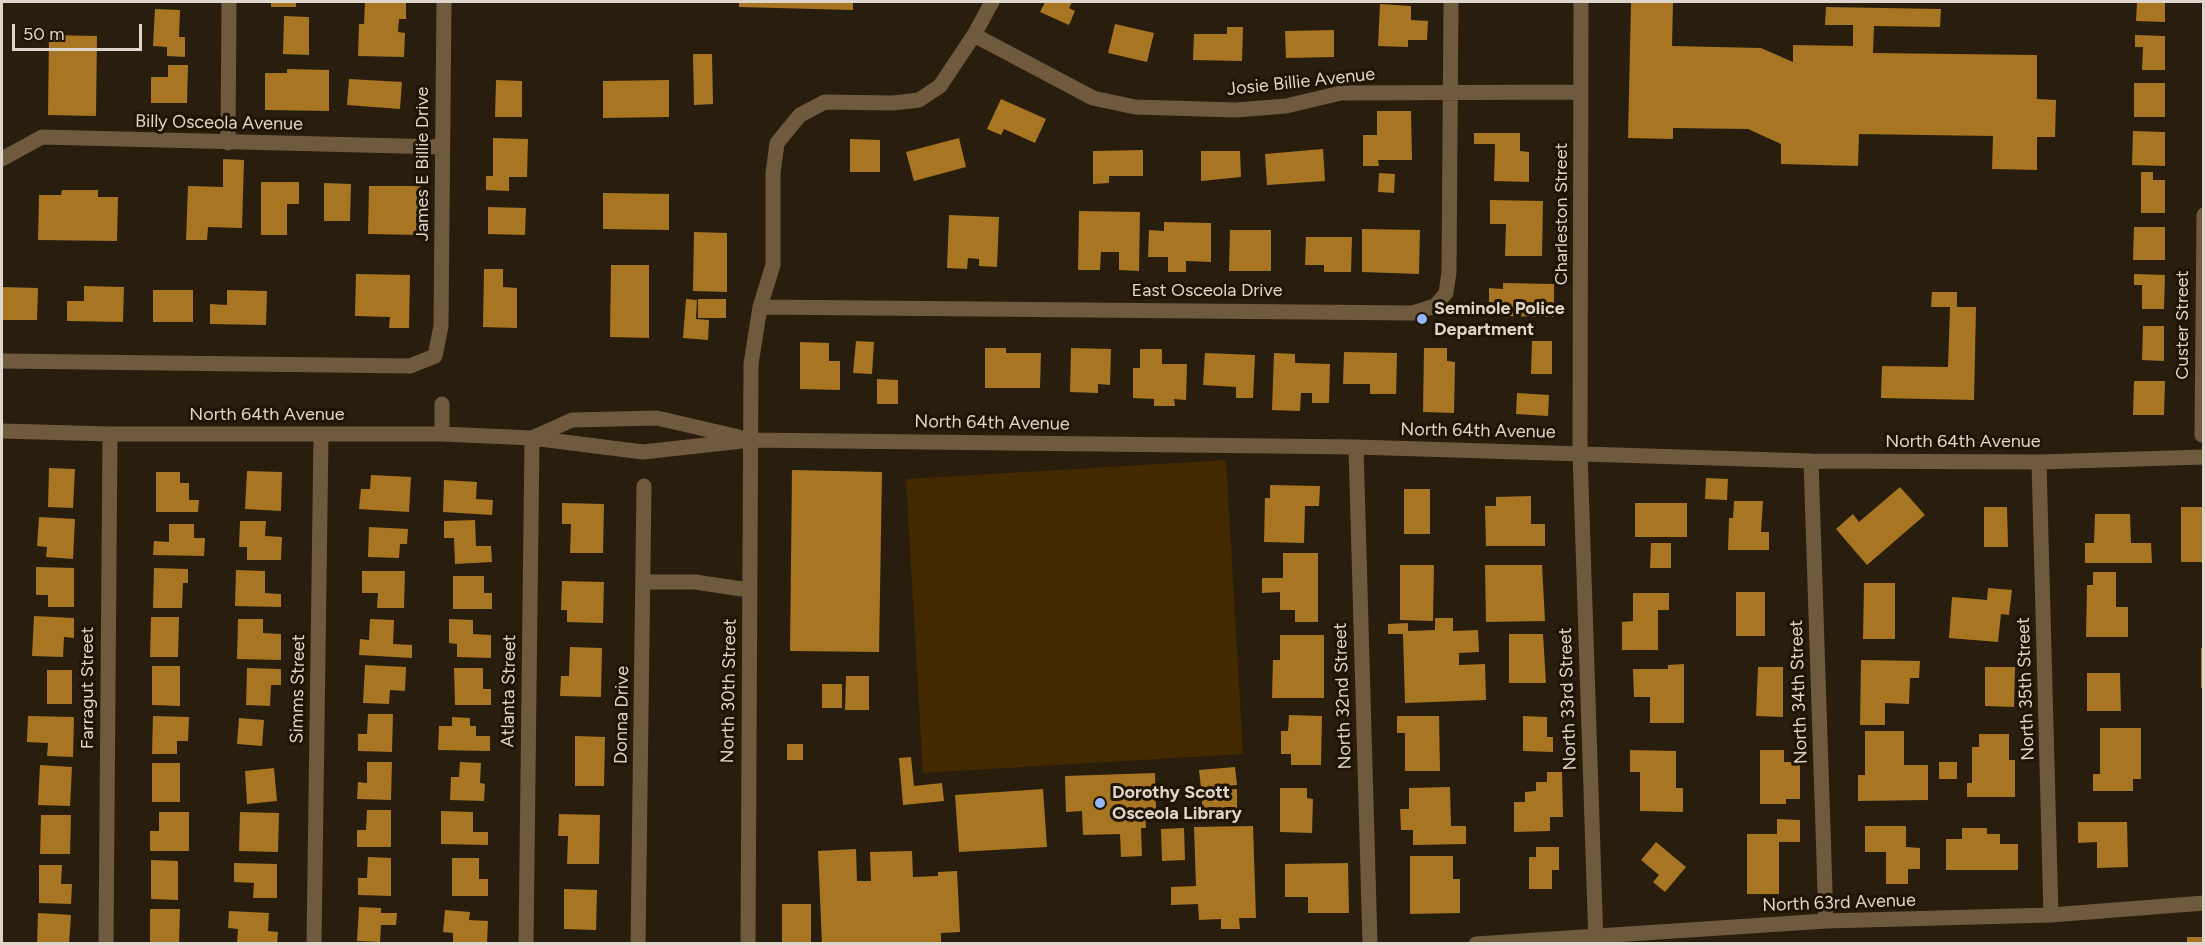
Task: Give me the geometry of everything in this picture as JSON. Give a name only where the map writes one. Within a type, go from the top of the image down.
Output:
[{"type":"street","points":[[228,143],[229,2]]},
{"type":"street","name":"James E Billie Drive","points":[[2,361],[410,366],[435,356],[441,326],[444,2]]},
{"type":"street","points":[[751,440],[751,364],[760,307],[773,265],[773,173],[777,143],[800,115],[825,102],[893,103],[919,100],[940,86],[974,35],[992,2]]},
{"type":"street","name":"East Osceola Drive","points":[[760,307],[1413,313],[1435,306],[1446,293],[1449,272],[1451,2]]},
{"type":"street","name":"Charleston Street","points":[[1580,453],[1581,2]]},
{"type":"street","name":"Josie Billie Avenue","points":[[974,35],[1093,98],[1135,107],[1236,110],[1286,106],[1341,93],[1581,92]]},
{"type":"street","name":"Billy Osceola Avenue","points":[[2,159],[42,137],[442,147]]},
{"type":"street","name":"Custer Street","points":[[2202,435],[2204,215]]},
{"type":"street","points":[[442,404],[442,434]]},
{"type":"street","name":"North 64th Avenue","points":[[532,438],[572,420],[657,418],[751,440]]},
{"type":"street","name":"North 64th Avenue","points":[[2,430],[110,434],[442,434],[532,438],[643,452],[751,440],[1356,447],[1811,461],[2039,462],[2204,457]]},
{"type":"street","name":"Farragut Street","points":[[106,944],[110,434]]},
{"type":"street","name":"Simms Street","points":[[314,944],[321,435]]},
{"type":"street","name":"Atlanta Street","points":[[526,944],[532,438]]},
{"type":"street","name":"North 30th Street","points":[[748,944],[751,440]]},
{"type":"street","name":"North 32nd Street","points":[[1356,447],[1370,944]]},
{"type":"street","name":"North 33rd Street","points":[[1580,453],[1596,940]]},
{"type":"street","name":"North 34th Street","points":[[1811,461],[1826,921]]},
{"type":"street","name":"North 35th Street","points":[[2039,462],[2051,915]]},
{"type":"street","name":"Donna Drive","points":[[638,944],[644,486]]},
{"type":"street","points":[[643,582],[695,582],[749,590]]},
{"type":"street","name":"North 63rd Avenue","points":[[1476,944],[1596,940],[1826,921],[2051,915],[2204,903]]},
{"type":"shaded area","points":[[1226,460],[1243,754],[923,773],[906,479]]},
{"type":"building","points":[[271,2],[296,2],[296,7],[271,7]]},
{"type":"building","points":[[365,2],[406,2],[406,19],[399,19],[398,32],[405,33],[404,57],[358,56],[359,24],[364,24]]},
{"type":"building","points":[[739,2],[853,2],[853,10],[739,7]]},
{"type":"building","points":[[1045,2],[1072,2],[1069,8],[1075,11],[1069,25],[1040,12]]},
{"type":"building","points":[[2137,2],[2165,2],[2165,22],[2136,21]]},
{"type":"building","points":[[1631,3],[1673,3],[1672,46],[1761,48],[1793,62],[1793,45],[1853,46],[1853,25],[1825,25],[1826,7],[1941,9],[1940,27],[1874,26],[1873,53],[2037,55],[2037,99],[2056,100],[2055,137],[2037,137],[2037,170],[1992,169],[1993,136],[1859,134],[1858,166],[1781,164],[1781,144],[1748,129],[1673,128],[1673,139],[1628,138]]},
{"type":"building","points":[[1380,4],[1411,6],[1411,20],[1428,21],[1427,40],[1408,40],[1408,47],[1378,46]]},
{"type":"building","points":[[155,9],[180,10],[179,37],[185,37],[185,57],[167,56],[167,47],[153,46]]},
{"type":"building","points":[[284,16],[309,17],[309,55],[283,54]]},
{"type":"building","points":[[1115,24],[1154,33],[1147,62],[1108,53]]},
{"type":"building","points":[[1227,27],[1243,27],[1242,61],[1193,60],[1194,34],[1227,34]]},
{"type":"building","points":[[1334,30],[1334,57],[1286,58],[1285,31]]},
{"type":"building","points":[[49,35],[97,36],[96,116],[48,115]]},
{"type":"building","points":[[2135,35],[2165,36],[2165,70],[2142,70],[2143,47],[2135,47]]},
{"type":"building","points":[[693,54],[712,54],[713,104],[694,105]]},
{"type":"building","points":[[168,65],[188,65],[187,103],[151,103],[151,77],[168,77]]},
{"type":"building","points":[[287,69],[329,70],[329,111],[265,110],[265,73],[287,73]]},
{"type":"building","points":[[349,79],[402,82],[400,109],[347,105]]},
{"type":"building","points":[[496,80],[522,81],[522,117],[495,117]]},
{"type":"building","points":[[669,80],[669,117],[603,118],[603,81]]},
{"type":"building","points":[[2134,83],[2165,83],[2165,117],[2134,117]]},
{"type":"building","points":[[1001,99],[1046,119],[1035,143],[1004,129],[1001,135],[987,129]]},
{"type":"building","points":[[1377,111],[1411,111],[1412,160],[1378,160],[1379,166],[1363,166],[1363,135],[1377,135]]},
{"type":"building","points":[[2133,131],[2165,132],[2165,166],[2132,165]]},
{"type":"building","points":[[1474,133],[1520,133],[1520,151],[1529,152],[1529,182],[1494,181],[1495,144],[1474,144]]},
{"type":"building","points":[[493,138],[528,139],[527,177],[509,177],[509,191],[486,190],[486,176],[493,176]]},
{"type":"building","points":[[959,138],[966,167],[914,181],[906,152]]},
{"type":"building","points":[[850,139],[880,140],[880,172],[850,172]]},
{"type":"building","points":[[1323,149],[1325,181],[1267,185],[1265,154]]},
{"type":"building","points":[[1143,150],[1143,176],[1109,176],[1109,183],[1093,184],[1093,151]]},
{"type":"building","points":[[1201,151],[1240,151],[1241,177],[1201,181]]},
{"type":"building","points":[[223,159],[244,160],[242,228],[208,227],[207,240],[186,240],[188,186],[223,187]]},
{"type":"building","points":[[2141,172],[2153,172],[2153,180],[2165,180],[2165,213],[2141,213]]},
{"type":"building","points":[[1379,173],[1395,174],[1394,193],[1378,192]]},
{"type":"building","points":[[261,182],[299,182],[299,204],[287,204],[287,235],[261,235]]},
{"type":"building","points":[[324,183],[351,184],[350,221],[324,221]]},
{"type":"building","points":[[369,186],[421,186],[421,235],[368,234]]},
{"type":"building","points":[[62,190],[98,190],[98,197],[118,197],[117,241],[38,240],[39,195],[61,195]]},
{"type":"building","points":[[603,193],[669,194],[669,230],[603,229]]},
{"type":"building","points":[[1490,200],[1543,201],[1542,256],[1505,256],[1506,224],[1490,224]]},
{"type":"building","points":[[488,207],[526,208],[525,235],[488,234]]},
{"type":"building","points":[[1079,211],[1140,212],[1139,271],[1119,270],[1119,252],[1101,252],[1100,270],[1078,270]]},
{"type":"building","points":[[949,215],[999,217],[997,267],[979,266],[979,259],[968,258],[967,269],[947,268]]},
{"type":"building","points":[[1164,222],[1211,223],[1211,262],[1186,261],[1186,272],[1168,272],[1168,257],[1148,257],[1149,230],[1164,231]]},
{"type":"building","points":[[2134,227],[2165,227],[2165,260],[2133,260]]},
{"type":"building","points":[[1362,229],[1420,230],[1419,274],[1362,272]]},
{"type":"building","points":[[1230,230],[1271,230],[1271,271],[1229,271]]},
{"type":"building","points":[[694,232],[727,233],[727,292],[693,291]]},
{"type":"building","points":[[1306,237],[1352,237],[1351,272],[1324,272],[1324,265],[1305,265]]},
{"type":"building","points":[[611,265],[649,265],[649,338],[610,337]]},
{"type":"building","points":[[484,269],[503,269],[503,287],[517,288],[517,328],[483,327]]},
{"type":"building","points":[[356,274],[410,275],[409,328],[389,328],[390,317],[355,316]]},
{"type":"building","points":[[2134,274],[2165,275],[2164,309],[2142,309],[2142,285],[2134,285]]},
{"type":"building","points":[[1503,283],[1554,284],[1554,317],[1503,316],[1503,309],[1489,309],[1489,288],[1503,289]]},
{"type":"building","points":[[84,286],[124,287],[123,322],[67,321],[67,301],[84,301]]},
{"type":"building","points":[[2,287],[38,288],[37,320],[2,320]]},
{"type":"building","points":[[153,290],[193,290],[193,322],[153,322]]},
{"type":"building","points":[[227,290],[267,291],[266,325],[210,324],[210,304],[227,305]]},
{"type":"building","points":[[1932,292],[1957,292],[1957,307],[1976,307],[1974,400],[1881,398],[1882,366],[1948,367],[1950,307],[1931,307]]},
{"type":"building","points":[[686,299],[697,300],[696,319],[709,320],[708,340],[683,338]]},
{"type":"building","points":[[698,299],[726,299],[726,318],[698,318]]},
{"type":"building","points":[[2143,326],[2164,326],[2164,361],[2142,360]]},
{"type":"building","points":[[856,341],[874,342],[872,374],[853,373]]},
{"type":"building","points":[[1532,341],[1552,341],[1552,374],[1531,374]]},
{"type":"building","points":[[800,342],[829,343],[829,361],[840,361],[840,390],[800,389]]},
{"type":"building","points":[[985,348],[1006,348],[1006,353],[1041,353],[1040,388],[985,388]]},
{"type":"building","points":[[1071,348],[1111,349],[1110,385],[1098,384],[1098,393],[1070,392]]},
{"type":"building","points":[[1424,348],[1447,348],[1447,361],[1455,362],[1454,413],[1423,412]]},
{"type":"building","points":[[1140,349],[1162,349],[1162,364],[1187,364],[1186,400],[1174,399],[1175,406],[1154,406],[1154,399],[1133,398],[1133,368],[1140,368]]},
{"type":"building","points":[[1344,352],[1397,353],[1396,394],[1370,394],[1370,384],[1343,384]]},
{"type":"building","points":[[1205,353],[1255,355],[1253,398],[1236,398],[1236,387],[1203,385]]},
{"type":"building","points":[[1274,353],[1295,354],[1295,363],[1330,364],[1329,403],[1312,403],[1312,393],[1301,393],[1300,411],[1272,410]]},
{"type":"building","points":[[877,379],[898,380],[898,404],[877,404]]},
{"type":"building","points":[[2134,381],[2165,381],[2164,415],[2133,415]]},
{"type":"building","points":[[1517,393],[1549,395],[1548,416],[1516,414]]},
{"type":"building","points":[[49,468],[75,469],[73,508],[48,507]]},
{"type":"building","points":[[792,470],[882,472],[879,652],[790,651]]},
{"type":"building","points":[[247,471],[282,472],[281,511],[245,509]]},
{"type":"building","points":[[156,472],[180,472],[180,483],[189,483],[189,500],[199,500],[198,512],[156,512]]},
{"type":"building","points":[[371,475],[411,477],[409,512],[359,509],[361,489],[370,489]]},
{"type":"building","points":[[1706,478],[1728,479],[1727,500],[1705,499]]},
{"type":"building","points":[[444,480],[477,482],[476,499],[493,500],[492,515],[443,512]]},
{"type":"building","points":[[1270,485],[1320,486],[1319,506],[1305,506],[1304,543],[1264,542],[1265,498],[1270,498]]},
{"type":"building","points":[[1900,487],[1925,515],[1867,565],[1836,529],[1853,514],[1859,522]]},
{"type":"building","points":[[1404,489],[1430,489],[1430,534],[1404,534]]},
{"type":"building","points":[[1531,496],[1531,524],[1545,524],[1545,546],[1486,546],[1485,506],[1496,506],[1496,497]]},
{"type":"building","points":[[1734,501],[1763,501],[1761,532],[1769,532],[1769,550],[1728,550],[1729,518],[1733,518]]},
{"type":"building","points":[[562,503],[604,504],[603,553],[570,553],[571,524],[562,524]]},
{"type":"building","points":[[1635,503],[1687,503],[1687,537],[1635,537]]},
{"type":"building","points":[[1984,507],[2007,507],[2008,547],[1984,547]]},
{"type":"building","points":[[2181,507],[2204,507],[2204,562],[2181,562]]},
{"type":"building","points":[[2095,514],[2130,514],[2131,543],[2151,543],[2152,563],[2085,563],[2085,543],[2094,543]]},
{"type":"building","points":[[39,517],[75,519],[73,559],[46,557],[47,547],[37,546]]},
{"type":"building","points":[[475,520],[476,546],[491,546],[492,562],[455,564],[454,538],[444,538],[444,521]]},
{"type":"building","points":[[240,521],[266,521],[265,536],[282,537],[281,560],[247,560],[247,547],[239,547]]},
{"type":"building","points":[[169,524],[194,524],[194,538],[205,538],[204,556],[153,555],[154,541],[169,542]]},
{"type":"building","points":[[369,527],[408,529],[407,544],[400,544],[399,558],[368,557]]},
{"type":"building","points":[[1651,543],[1671,543],[1671,568],[1650,568]]},
{"type":"building","points":[[1283,553],[1318,553],[1318,622],[1295,622],[1295,610],[1280,610],[1280,592],[1262,593],[1262,578],[1283,578]]},
{"type":"building","points":[[1400,565],[1434,565],[1433,621],[1400,620]]},
{"type":"building","points":[[1485,565],[1542,565],[1545,621],[1486,622]]},
{"type":"building","points":[[36,567],[74,568],[74,607],[48,607],[48,595],[36,595]]},
{"type":"building","points":[[154,568],[188,569],[188,583],[183,583],[182,608],[153,608]]},
{"type":"building","points":[[236,570],[265,571],[265,593],[281,594],[281,607],[235,606]]},
{"type":"building","points":[[362,571],[405,571],[404,608],[377,608],[378,593],[362,593]]},
{"type":"building","points":[[2093,572],[2116,572],[2116,607],[2128,607],[2128,637],[2086,637],[2087,585],[2093,585]]},
{"type":"building","points":[[453,576],[484,576],[484,593],[492,593],[492,609],[453,609]]},
{"type":"building","points":[[562,581],[604,582],[603,623],[567,622],[567,610],[561,610]]},
{"type":"building","points":[[1864,583],[1895,583],[1895,639],[1863,639]]},
{"type":"building","points":[[1988,588],[2012,590],[2009,615],[2001,614],[1998,642],[1949,638],[1952,597],[1987,600]]},
{"type":"building","points":[[1736,592],[1765,592],[1765,636],[1736,636]]},
{"type":"building","points":[[1633,593],[1669,593],[1669,610],[1658,610],[1658,650],[1622,650],[1622,622],[1633,621]]},
{"type":"building","points":[[34,616],[74,618],[74,638],[64,637],[63,657],[32,656]]},
{"type":"building","points":[[151,617],[179,617],[178,657],[150,657]]},
{"type":"building","points":[[1435,618],[1453,618],[1453,631],[1478,630],[1479,652],[1459,653],[1459,665],[1485,664],[1486,700],[1405,703],[1403,634],[1388,634],[1388,624],[1408,623],[1408,631],[1435,630]]},
{"type":"building","points":[[238,619],[263,619],[263,633],[281,634],[281,660],[237,659]]},
{"type":"building","points":[[370,619],[394,620],[393,644],[412,645],[412,658],[359,655],[360,639],[369,640]]},
{"type":"building","points":[[449,619],[473,620],[473,634],[491,635],[491,658],[457,657],[457,644],[449,643]]},
{"type":"building","points":[[1509,634],[1543,634],[1546,683],[1509,683]]},
{"type":"building","points":[[1280,635],[1324,635],[1324,698],[1272,698],[1273,660],[1280,660]]},
{"type":"building","points":[[570,647],[602,648],[601,697],[560,696],[561,676],[569,676]]},
{"type":"building","points":[[2201,648],[2204,648],[2204,688],[2201,688]]},
{"type":"building","points":[[1861,660],[1920,661],[1919,678],[1910,678],[1909,704],[1885,703],[1885,725],[1860,725]]},
{"type":"building","points":[[1684,664],[1684,723],[1650,723],[1650,697],[1634,697],[1633,669],[1668,669],[1668,665]]},
{"type":"building","points":[[365,665],[406,667],[405,691],[390,690],[389,704],[363,703]]},
{"type":"building","points":[[152,666],[180,666],[180,706],[152,705]]},
{"type":"building","points":[[1758,667],[1783,667],[1783,717],[1756,716]]},
{"type":"building","points":[[1985,667],[2015,667],[2014,707],[1985,706]]},
{"type":"building","points":[[247,668],[281,669],[281,685],[271,685],[270,706],[246,705]]},
{"type":"building","points":[[454,668],[483,668],[483,689],[491,689],[491,705],[455,705]]},
{"type":"building","points":[[47,670],[72,670],[72,704],[47,704]]},
{"type":"building","points":[[2087,673],[2120,673],[2121,711],[2087,711]]},
{"type":"building","points":[[846,676],[869,676],[869,710],[845,710]]},
{"type":"building","points":[[822,684],[842,684],[842,708],[822,708]]},
{"type":"building","points":[[368,714],[393,714],[392,752],[358,751],[358,734],[367,734]]},
{"type":"building","points":[[1289,715],[1322,716],[1321,765],[1291,765],[1291,754],[1281,754],[1281,731],[1288,731]]},
{"type":"building","points":[[28,716],[74,717],[73,757],[47,756],[48,743],[27,742]]},
{"type":"building","points":[[153,716],[189,717],[188,741],[177,741],[177,754],[152,754]]},
{"type":"building","points":[[1397,716],[1439,716],[1440,771],[1405,771],[1405,733],[1397,733]]},
{"type":"building","points":[[1523,716],[1547,717],[1547,737],[1553,737],[1553,752],[1523,751]]},
{"type":"building","points":[[452,717],[470,718],[470,726],[476,726],[476,736],[490,736],[490,751],[438,750],[439,726],[452,726]]},
{"type":"building","points":[[239,718],[264,720],[262,746],[237,744]]},
{"type":"building","points":[[2100,728],[2141,728],[2141,779],[2133,779],[2133,791],[2093,791],[2093,774],[2100,774]]},
{"type":"building","points":[[1865,731],[1904,731],[1904,765],[1928,765],[1928,800],[1858,801],[1858,775],[1865,775]]},
{"type":"building","points":[[1979,734],[2009,734],[2009,760],[2015,760],[2015,797],[1967,797],[1967,783],[1972,783],[1972,747],[1979,747]]},
{"type":"building","points":[[575,736],[605,737],[604,786],[575,786]]},
{"type":"building","points":[[787,744],[803,744],[803,760],[787,760]]},
{"type":"building","points":[[1630,750],[1676,751],[1676,788],[1683,788],[1683,812],[1640,811],[1640,772],[1630,772]]},
{"type":"building","points":[[1760,750],[1784,750],[1784,762],[1800,762],[1800,799],[1786,799],[1786,804],[1760,804]]},
{"type":"building","points":[[911,757],[914,786],[942,783],[944,801],[903,805],[899,758]]},
{"type":"building","points":[[367,762],[392,762],[391,800],[357,799],[358,782],[367,783]]},
{"type":"building","points":[[460,762],[481,763],[480,783],[485,784],[484,801],[450,800],[451,777],[459,777]]},
{"type":"building","points":[[1939,762],[1957,762],[1957,779],[1939,779]]},
{"type":"building","points":[[152,763],[180,763],[180,802],[152,802]]},
{"type":"building","points":[[40,765],[72,767],[70,806],[38,805]]},
{"type":"building","points":[[1235,767],[1237,785],[1201,788],[1199,770]]},
{"type":"building","points":[[274,768],[277,801],[247,804],[245,771]]},
{"type":"building","points":[[1547,772],[1562,772],[1563,817],[1550,817],[1550,831],[1514,832],[1514,802],[1525,802],[1525,792],[1536,791],[1536,782],[1547,782]]},
{"type":"building","points":[[1155,773],[1156,809],[1145,809],[1146,828],[1141,828],[1142,856],[1121,857],[1120,834],[1083,835],[1082,811],[1066,812],[1065,776]]},
{"type":"building","points":[[1450,787],[1451,826],[1466,826],[1466,844],[1413,845],[1413,830],[1401,830],[1400,809],[1409,809],[1409,788]]},
{"type":"building","points":[[1280,788],[1307,788],[1307,798],[1313,799],[1312,833],[1280,832]]},
{"type":"building","points":[[1043,789],[1047,847],[959,852],[955,795]]},
{"type":"building","points":[[1237,789],[1237,816],[1202,816],[1202,790]]},
{"type":"building","points":[[367,810],[391,810],[391,847],[357,847],[357,830],[366,830]]},
{"type":"building","points":[[441,811],[473,812],[473,832],[488,832],[488,845],[441,844]]},
{"type":"building","points":[[159,812],[189,812],[189,851],[150,851],[150,831],[159,831]]},
{"type":"building","points":[[240,812],[279,813],[278,852],[239,851]]},
{"type":"building","points":[[559,814],[600,815],[599,864],[567,864],[568,836],[558,836]]},
{"type":"building","points":[[41,815],[71,815],[70,854],[40,854]]},
{"type":"building","points":[[1777,819],[1800,820],[1800,842],[1779,842],[1779,894],[1747,894],[1747,834],[1777,834]]},
{"type":"building","points":[[2078,822],[2127,822],[2128,867],[2097,868],[2097,842],[2078,843]]},
{"type":"building","points":[[1253,826],[1256,918],[1239,918],[1240,929],[1221,929],[1221,919],[1199,920],[1198,904],[1171,905],[1171,887],[1196,886],[1194,827]]},
{"type":"building","points":[[1865,826],[1906,826],[1906,847],[1920,848],[1920,869],[1908,869],[1908,884],[1886,884],[1886,852],[1865,852]]},
{"type":"building","points":[[1184,828],[1185,860],[1162,861],[1161,829]]},
{"type":"building","points":[[1962,828],[1987,828],[1987,834],[2000,834],[2000,844],[2018,844],[2018,870],[1946,870],[1946,839],[1962,839]]},
{"type":"building","points":[[1656,842],[1686,867],[1665,892],[1653,882],[1659,875],[1641,860]]},
{"type":"building","points":[[1536,847],[1559,847],[1559,870],[1552,870],[1552,889],[1529,889],[1529,857],[1536,857]]},
{"type":"building","points":[[856,849],[857,881],[871,881],[870,852],[912,851],[913,877],[938,876],[938,872],[957,871],[960,932],[941,933],[941,942],[822,944],[818,851]]},
{"type":"building","points":[[1410,856],[1453,856],[1453,879],[1460,879],[1460,913],[1410,914]]},
{"type":"building","points":[[368,857],[391,858],[391,896],[358,895],[358,878],[367,878]]},
{"type":"building","points":[[452,858],[479,858],[479,879],[488,879],[488,896],[452,896]]},
{"type":"building","points":[[151,860],[178,861],[178,900],[151,899]]},
{"type":"building","points":[[234,863],[277,864],[277,898],[253,898],[254,883],[234,882]]},
{"type":"building","points":[[1348,863],[1349,913],[1308,913],[1308,897],[1285,897],[1285,864]]},
{"type":"building","points":[[39,865],[62,865],[61,884],[72,884],[71,904],[39,903]]},
{"type":"building","points":[[564,889],[597,890],[596,930],[564,929]]},
{"type":"building","points":[[782,904],[811,904],[811,944],[782,944]]},
{"type":"building","points":[[359,907],[381,908],[381,913],[397,913],[396,925],[381,925],[380,942],[357,941]]},
{"type":"building","points":[[150,909],[180,909],[179,944],[150,944]]},
{"type":"building","points":[[445,910],[470,912],[469,920],[488,921],[487,944],[453,944],[453,933],[443,932]]},
{"type":"building","points":[[229,911],[269,913],[268,931],[278,932],[277,944],[237,944],[238,929],[228,928]]},
{"type":"building","points":[[38,913],[71,915],[69,944],[37,944]]},
{"type":"building","points":[[2187,937],[2202,937],[2202,944],[2187,944]]},
{"type":"place","name":"Seminole Police Department","points":[[1422,319]]},
{"type":"place","name":"Dorothy Scott Osceola Library","points":[[1100,803]]}]
